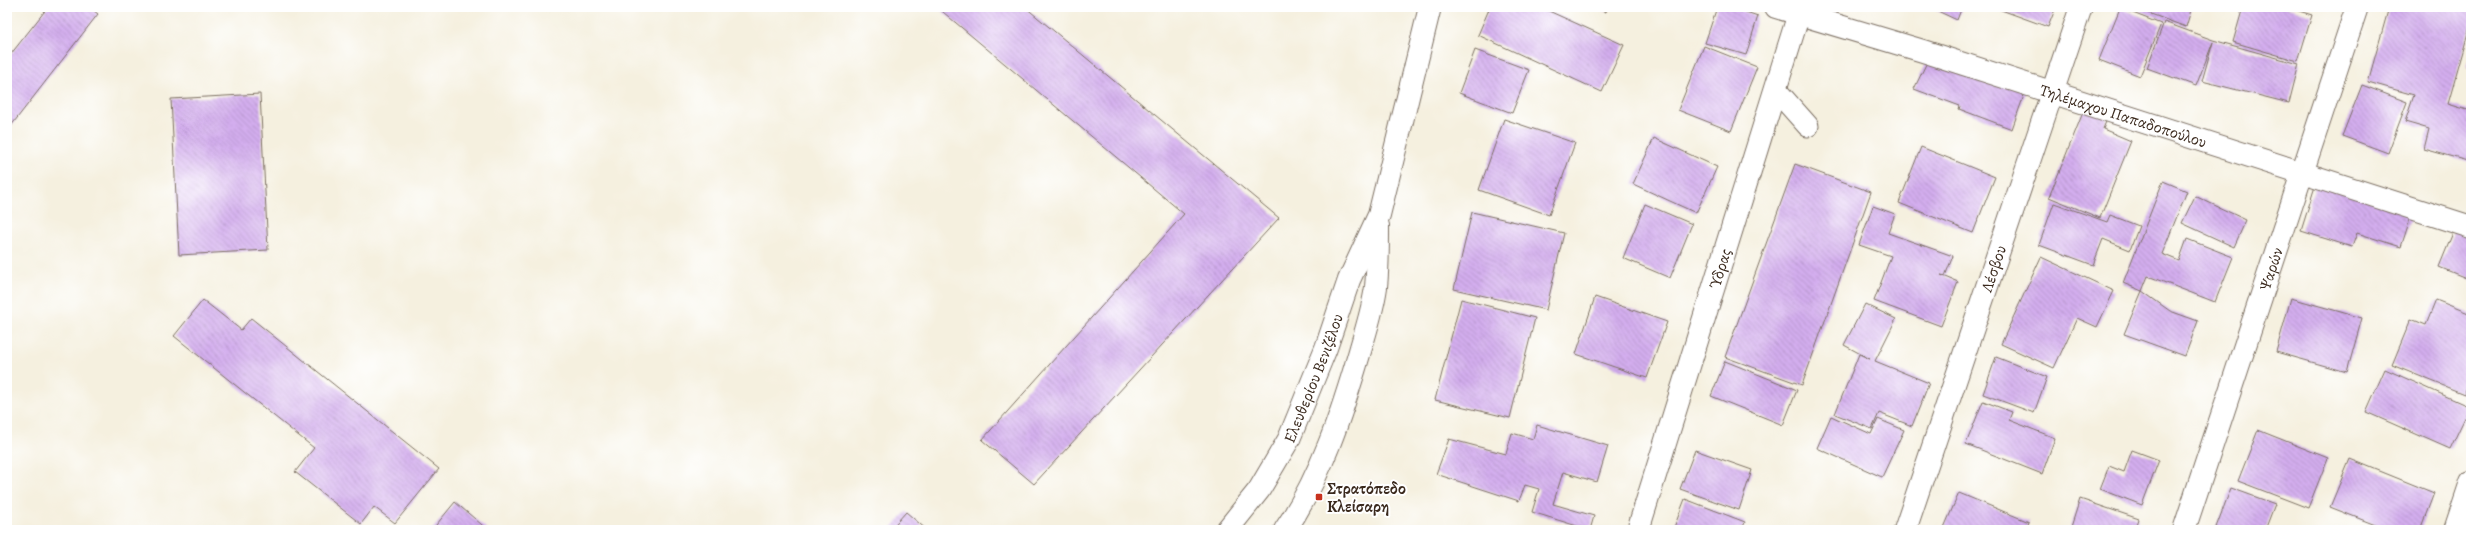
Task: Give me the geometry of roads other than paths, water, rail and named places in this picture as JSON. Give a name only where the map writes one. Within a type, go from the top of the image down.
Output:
[{"type":"street","name":"Ελευθερίου Βενιζέλου","points":[[1227,530],[1259,490],[1289,439],[1324,355],[1349,280],[1379,215],[1430,7]]},
{"type":"street","name":"Τηλέμαχου Παπαδοπούλου","points":[[1776,7],[1800,10],[2471,227]]},
{"type":"street","name":"Λέσβου","points":[[1905,530],[2082,7]]},
{"type":"street","name":"Ψαρών","points":[[2184,530],[2357,7]]},
{"type":"street","name":"Ύδρας","points":[[1638,530],[1800,10]]},
{"type":"street","name":"Ελευθερίου Βενιζέλου","points":[[1285,530],[1299,508],[1344,404],[1371,311],[1376,286],[1379,215]]},
{"type":"street","points":[[2455,530],[2471,482]]},
{"type":"street","points":[[1295,530],[1299,508]]},
{"type":"lane","points":[[1776,90],[1808,126]]},
{"type":"place","name":"Στρατόπεδο Κλείσαρη","points":[[1319,497]]}]
